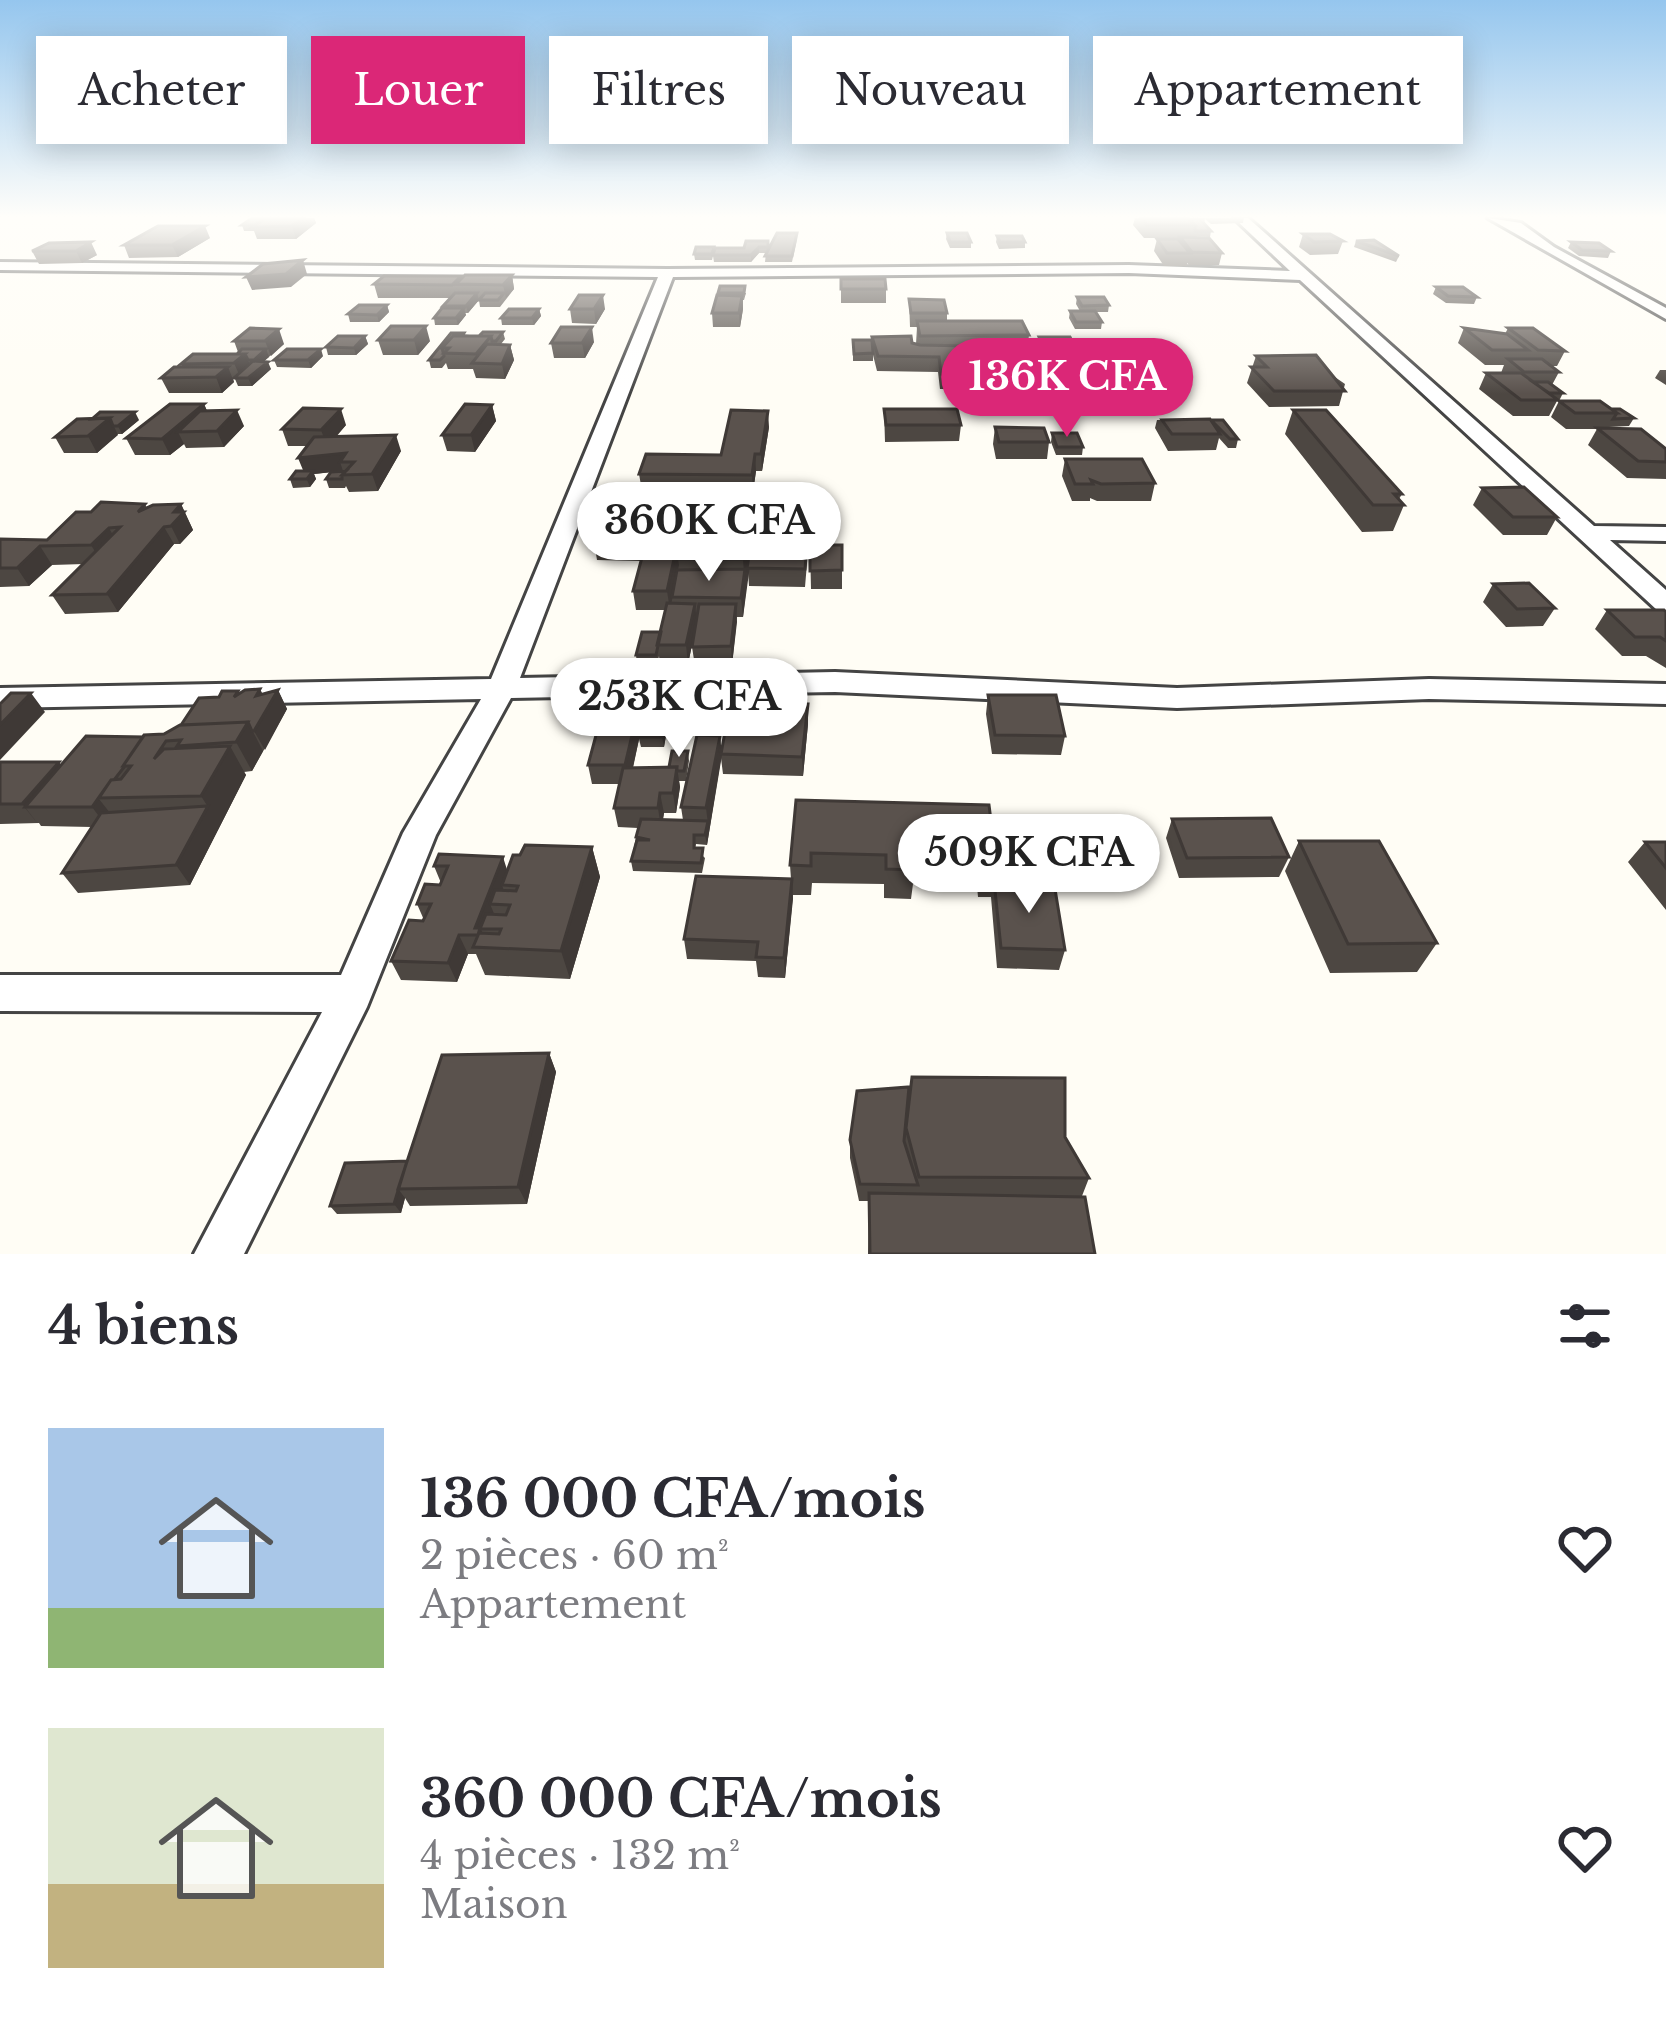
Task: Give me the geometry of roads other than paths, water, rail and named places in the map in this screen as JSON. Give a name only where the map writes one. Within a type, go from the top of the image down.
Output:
[{"type":"street","points":[[218,1254],[353,994],[420,832],[501,689],[667,277]]},
{"type":"street","points":[[1307,277],[1666,604]]},
{"type":"street","points":[[1599,277],[1666,314]]},
{"type":"street","points":[[1592,533],[1666,534]]},
{"type":"street","points":[[0,698],[835,682],[1177,698],[1429,689],[1666,694]]},
{"type":"street","points":[[0,993],[353,994]]}]
